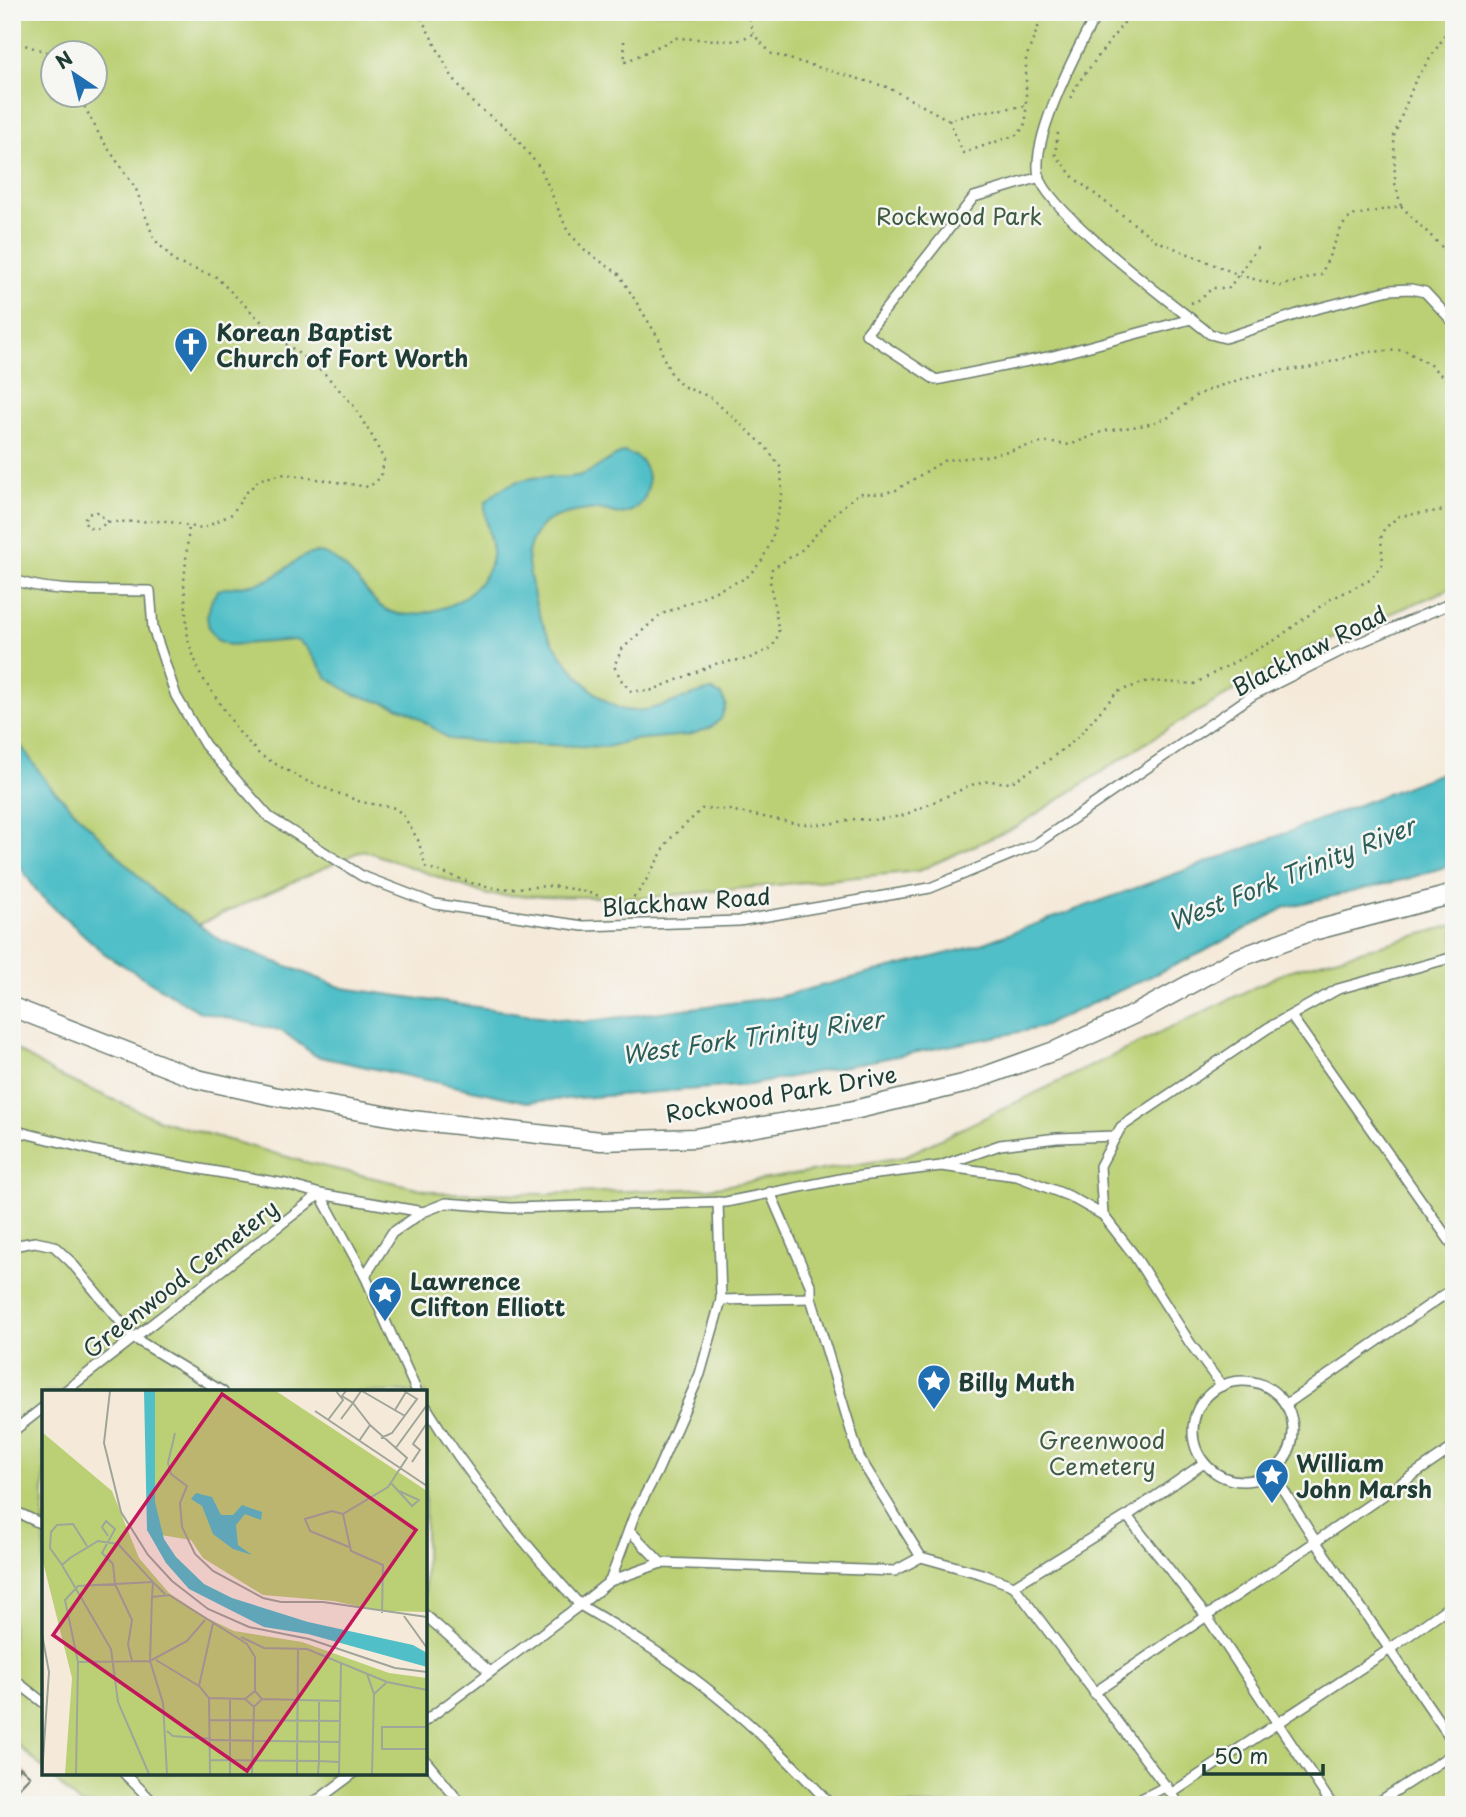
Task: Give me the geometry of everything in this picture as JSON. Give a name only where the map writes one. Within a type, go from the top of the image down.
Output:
[{"type":"street","name":"Rockwood Park Drive","points":[[12,1007],[197,1079],[273,1096],[412,1120],[601,1141],[695,1138],[853,1110],[963,1084],[1069,1044],[1139,1012],[1236,959],[1309,932],[1454,894]]},
{"type":"lane","points":[[1098,12],[1073,55],[1045,129],[1038,164],[1040,177],[1052,198],[1096,242],[1210,334],[1225,338],[1389,290],[1411,289],[1425,292],[1454,323]]},
{"type":"lane","points":[[1040,177],[974,197],[866,334],[936,380],[1054,356],[1191,319]]},
{"type":"lane","name":"Blackhaw Road","points":[[12,579],[51,588],[150,591],[153,628],[176,696],[205,745],[269,817],[362,876],[435,904],[583,926],[739,921],[930,888],[1036,845],[1253,695],[1348,648],[1454,602]]},
{"type":"lane","points":[[1104,1215],[1100,1166],[1121,1127],[1268,1028],[1338,989],[1454,957]]},
{"type":"lane","points":[[1291,1016],[1454,1247]]},
{"type":"lane","name":"Greenwood Cemetery","points":[[12,1130],[97,1151],[286,1184],[320,1194],[423,1212]]},
{"type":"lane","name":"Greenwood Cemetery","points":[[365,1276],[392,1233],[423,1212],[446,1203],[511,1208],[718,1202],[845,1178],[941,1166],[1000,1145],[1057,1138],[1116,1136]]},
{"type":"lane","name":"Greenwood Cemetery","points":[[941,1166],[1017,1176],[1069,1196],[1104,1215],[1222,1386]]},
{"type":"lane","points":[[770,1192],[811,1287],[811,1297],[859,1457],[921,1557],[1014,1586],[1180,1805]]},
{"type":"lane","points":[[320,1194],[365,1276],[416,1390]]},
{"type":"lane","name":"Greenwood Cemetery","points":[[67,1390],[320,1194]]},
{"type":"lane","points":[[610,1581],[629,1530],[700,1374],[722,1300],[718,1202]]},
{"type":"lane","points":[[12,1246],[35,1242],[54,1246],[71,1262],[134,1338],[220,1390]]},
{"type":"lane","points":[[1285,1405],[1454,1288]]},
{"type":"lane","points":[[722,1300],[811,1297]]},
{"type":"lane","points":[[1241,1381],[1257,1383],[1271,1390],[1285,1405],[1291,1419],[1292,1441],[1285,1457],[1272,1472],[1244,1481],[1218,1475],[1203,1463],[1195,1446],[1193,1422],[1204,1399],[1222,1386],[1241,1381]]},
{"type":"lane","points":[[427,1408],[483,1492],[521,1540],[580,1605],[641,1641],[750,1723],[831,1805]]},
{"type":"lane","points":[[12,1432],[42,1410]]},
{"type":"lane","points":[[1094,1693],[1454,1447]]},
{"type":"lane","points":[[1014,1586],[1127,1516],[1203,1463]]},
{"type":"lane","points":[[1272,1472],[1316,1542],[1454,1743]]},
{"type":"lane","points":[[12,1510],[42,1524]]},
{"type":"lane","points":[[1127,1516],[1207,1616],[1332,1805]]},
{"type":"lane","points":[[629,1530],[661,1563]]},
{"type":"lane","points":[[427,1719],[610,1581],[661,1563],[895,1571],[921,1557]]},
{"type":"lane","points":[[1129,1805],[1170,1790],[1390,1649],[1454,1603]]},
{"type":"lane","points":[[427,1617],[490,1672]]},
{"type":"lane","points":[[12,1678],[42,1701]]},
{"type":"lane","points":[[1374,1805],[1454,1753]]},
{"type":"lane","points":[[427,1761],[462,1805]]},
{"type":"lane","points":[[126,1775],[156,1805]]},
{"type":"lane","points":[[311,1805],[351,1775]]},
{"type":"path","points":[[418,12],[451,75],[473,103],[510,131],[541,169],[568,232],[587,252],[619,274],[659,339],[663,357],[672,375],[682,386],[710,397],[765,446],[781,468],[782,493],[772,540],[761,562],[746,578],[660,615],[622,649],[614,666],[631,691],[650,691],[718,663],[748,659],[772,649],[779,633],[770,581],[772,569],[803,549],[834,514],[859,494],[881,494],[896,490],[945,460],[987,456],[1045,442],[1070,444],[1104,431],[1146,425],[1169,417],[1197,395],[1248,377],[1308,368],[1367,352],[1404,350],[1429,364],[1454,387]]},
{"type":"path","points":[[748,12],[753,34],[772,54],[887,87],[949,120],[962,153],[1020,134],[1026,121],[1026,58],[1044,12]]},
{"type":"path","points":[[1066,107],[1078,83],[1132,12]]},
{"type":"path","points":[[1454,16],[1415,81],[1394,136],[1395,183],[1401,206],[1454,259]]},
{"type":"path","points":[[624,41],[625,62],[676,38],[737,41],[753,34]]},
{"type":"path","points":[[12,41],[38,49]]},
{"type":"path","points":[[949,120],[979,112],[1026,106]]},
{"type":"path","points":[[85,108],[101,138],[136,189],[154,239],[177,262],[216,277],[275,335],[325,374],[353,405],[384,460],[381,477],[369,487],[285,474],[260,479],[232,514],[202,529],[166,521],[123,524],[108,522],[97,512],[86,514],[84,520],[88,527],[97,529],[108,522]]},
{"type":"path","points":[[1058,131],[1055,154],[1074,178],[1155,240],[1239,275],[1280,286],[1321,275],[1342,226],[1351,216],[1401,206]]},
{"type":"path","points":[[1178,309],[1201,299],[1212,288],[1229,288],[1260,244]]},
{"type":"path","points":[[189,526],[184,582],[188,640],[200,674],[239,732],[260,755],[304,780],[350,798],[395,808],[403,815],[418,840],[426,867],[472,883],[501,889],[551,887],[579,890],[627,904],[641,889],[669,840],[703,808],[729,810],[799,824],[828,824],[902,816],[974,783],[1010,783],[1046,762],[1074,740],[1117,692],[1148,681],[1194,684],[1275,640],[1329,600],[1370,580],[1383,563],[1381,538],[1384,530],[1399,516],[1446,510],[1454,503]]},
{"type":"green space","name":"Rockwood Park","points":[[12,12],[1454,12],[1454,587],[1304,650],[1163,732],[1016,827],[918,871],[643,898],[488,895],[363,850],[191,928],[90,854],[12,744]]},
{"type":"green space","name":"Greenwood Cemetery","points":[[1454,925],[1454,1805],[81,1805],[50,1775],[427,1775],[427,1390],[42,1390],[42,1767],[12,1740],[12,1047],[55,1074],[162,1121],[305,1162],[439,1193],[548,1194],[710,1188],[903,1157],[1288,971]]},
{"type":"water","points":[[625,452],[638,458],[644,465],[648,481],[645,496],[636,508],[626,513],[582,511],[558,516],[543,524],[533,538],[528,556],[537,607],[550,638],[570,666],[606,701],[618,708],[639,711],[711,690],[721,695],[726,704],[721,719],[710,728],[689,735],[632,740],[607,747],[449,739],[410,712],[353,694],[328,678],[306,647],[296,640],[229,645],[217,640],[209,628],[207,617],[212,599],[218,590],[264,581],[305,556],[317,553],[327,555],[341,564],[377,603],[393,613],[421,614],[448,606],[471,592],[489,568],[492,551],[485,503],[491,497],[511,484],[526,479],[581,475]]},
{"type":"water","name":"West Fork Trinity River","points":[[12,733],[48,784],[154,892],[220,940],[343,988],[583,1022],[778,997],[972,947],[1244,849],[1454,768],[1454,864],[1407,879],[1286,907],[1201,953],[1039,1028],[750,1085],[527,1102],[316,1056],[282,1031],[198,1011],[105,954],[39,894],[12,855]]},
{"type":"building","points":[[20,1767],[30,1776],[12,1795],[12,1776]]},
{"type":"place","name":"Korean Baptist Church of Fort Worth","points":[[191,374]]},
{"type":"place","name":"Lawrence Clifton Elliott","points":[[385,1323]]},
{"type":"place","name":"Billy Muth","points":[[934,1411]]},
{"type":"place","name":"William John Marsh","points":[[1272,1505]]}]
